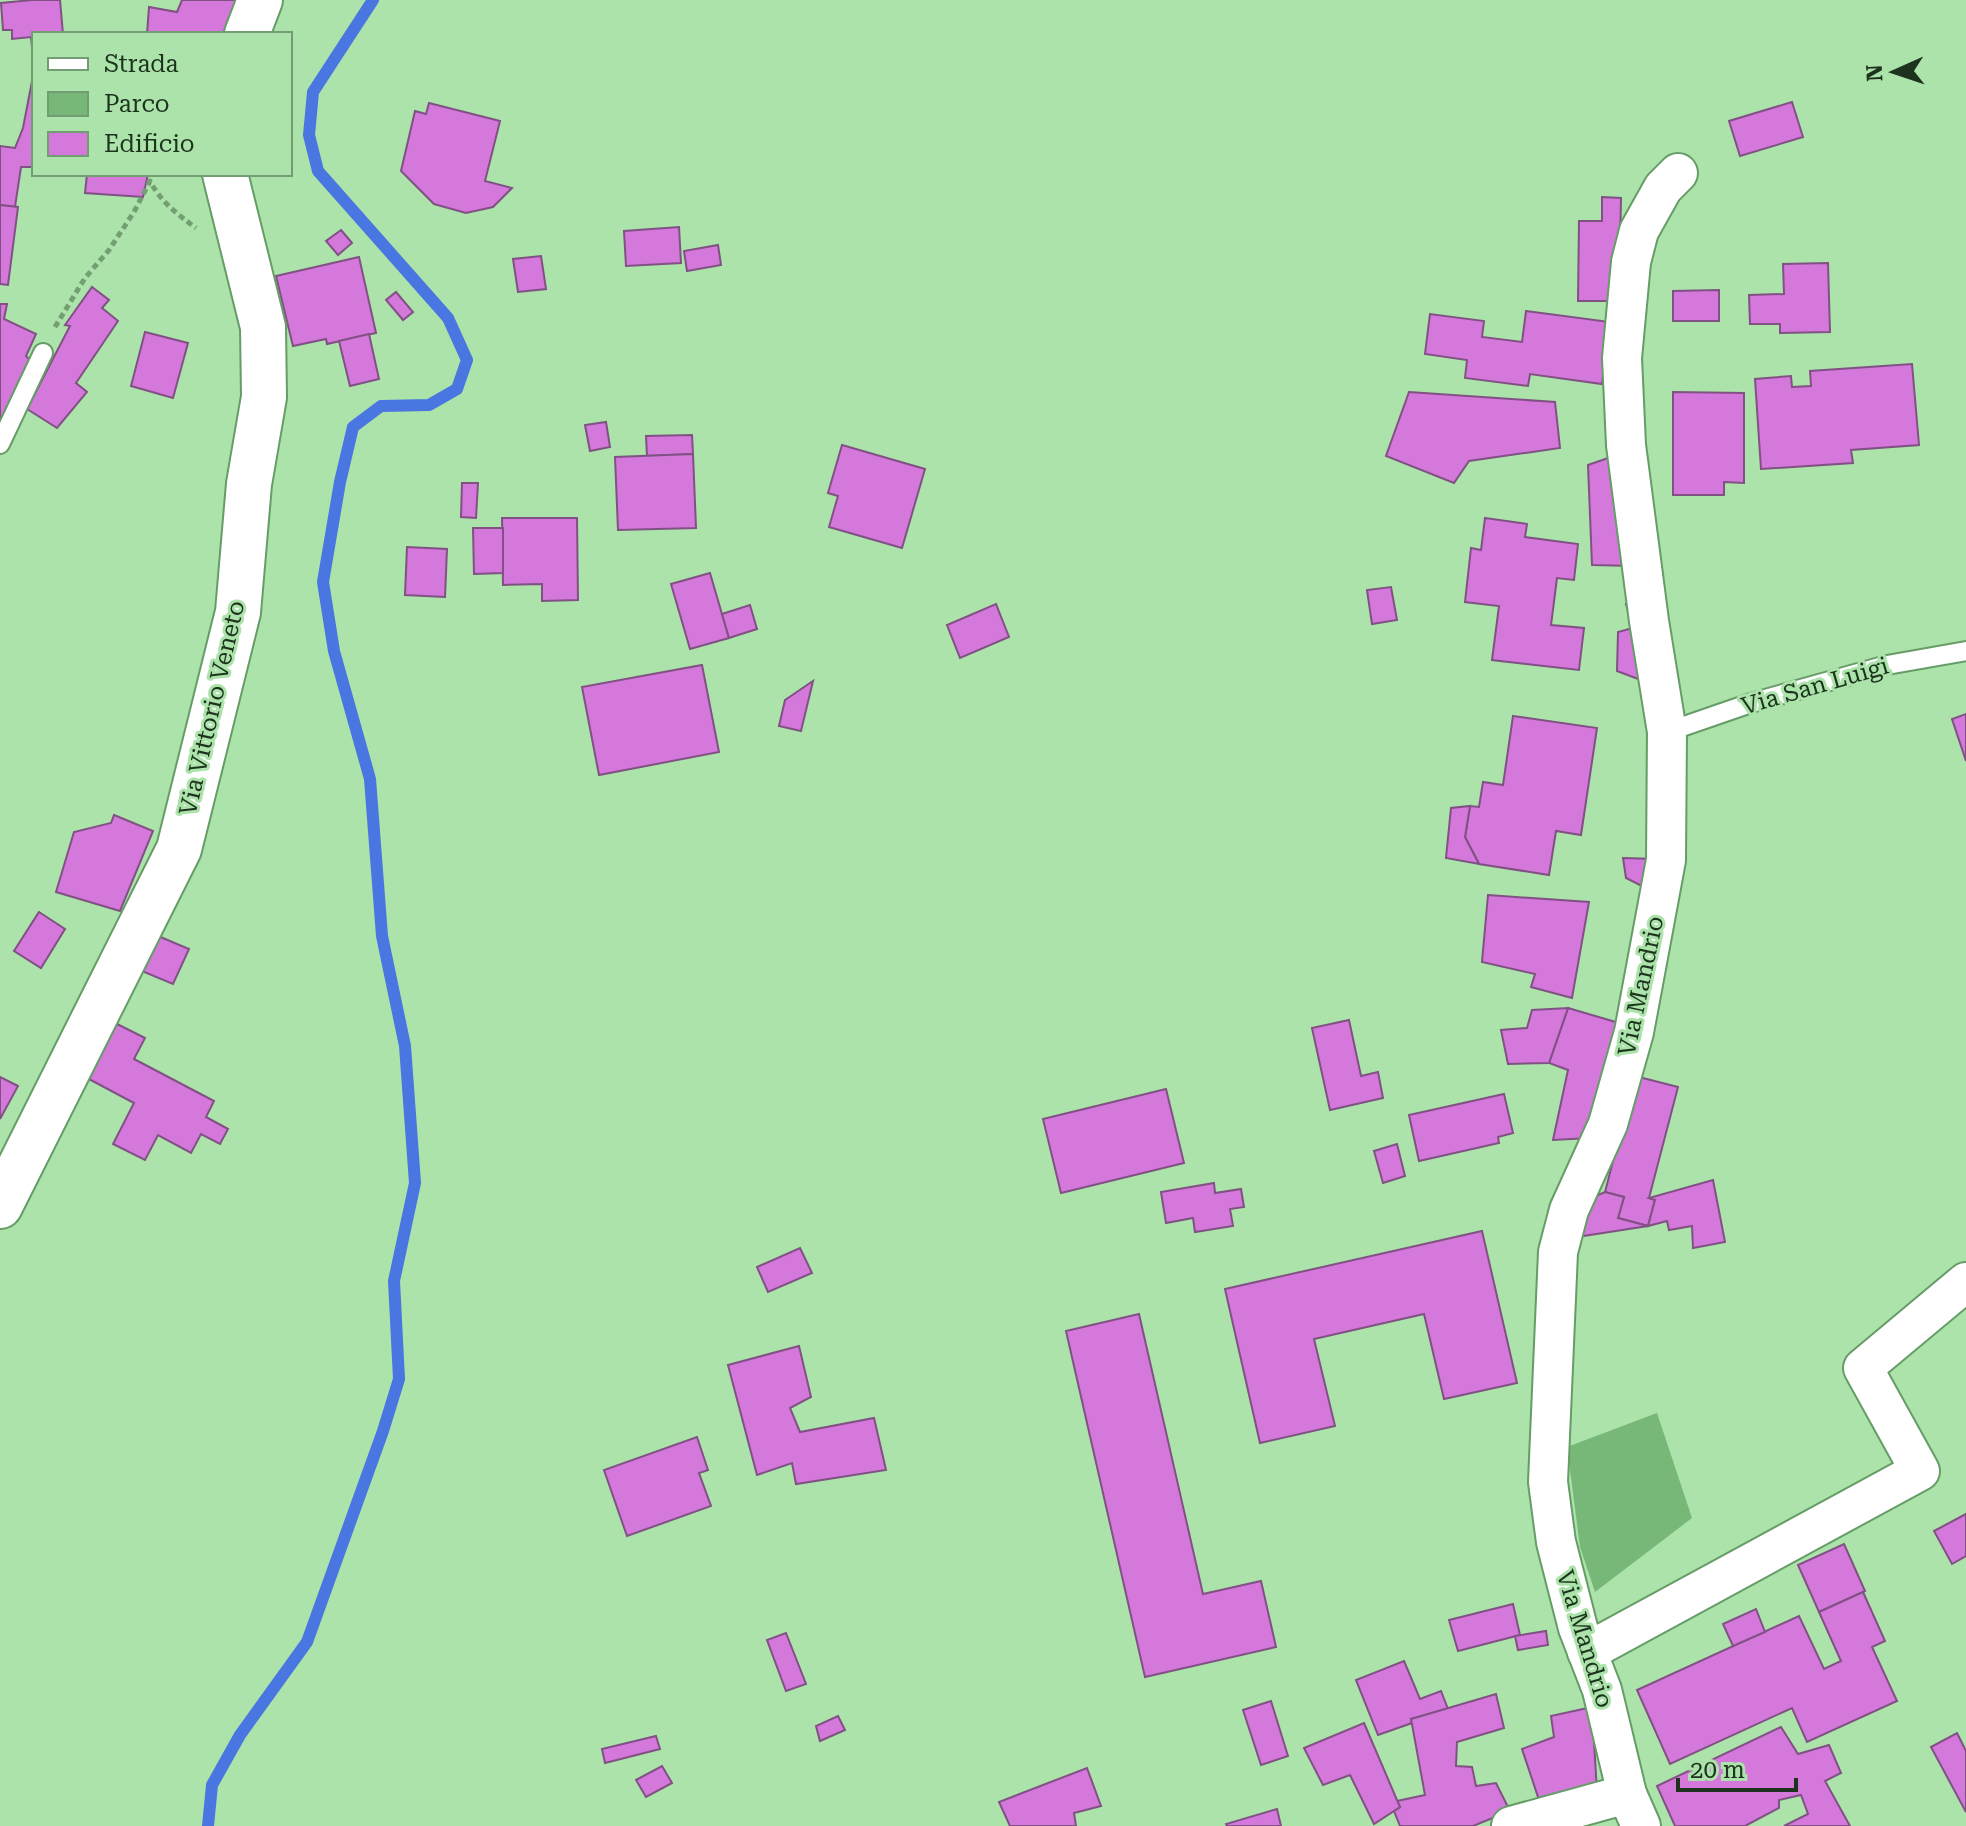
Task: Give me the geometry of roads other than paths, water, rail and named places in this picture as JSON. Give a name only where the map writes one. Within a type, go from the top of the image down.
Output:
[{"type":"street","points":[[248,32],[260,0]]},
{"type":"street","name":"Via Mandrio","points":[[1634,1810],[1602,1690],[1578,1628],[1556,1542],[1548,1482],[1558,1252],[1569,1210],[1608,1124],[1634,1032],[1666,860],[1667,732],[1626,445],[1622,358],[1631,262],[1639,231],[1663,188],[1678,173]]},
{"type":"street","name":"Via Vittorio Veneto","points":[[0,1206],[179,849],[238,612],[249,484],[264,397],[263,327],[225,176]]},
{"type":"street","points":[[1587,1652],[1920,1471],[1863,1368],[1966,1282]]},
{"type":"street","points":[[1511,1826],[1634,1810]]},
{"type":"lane","points":[[0,444],[43,353]]},
{"type":"lane","name":"Via San Luigi","points":[[1667,732],[1751,703],[1887,665],[1966,651]]},
{"type":"waterway","points":[[208,1826],[212,1785],[240,1735],[307,1642],[399,1379],[394,1281],[415,1183],[405,1046],[382,936],[370,779],[334,651],[323,582],[353,427],[381,406],[429,405],[457,389],[467,360],[448,318],[318,171],[309,135],[313,92],[373,0]]}]
